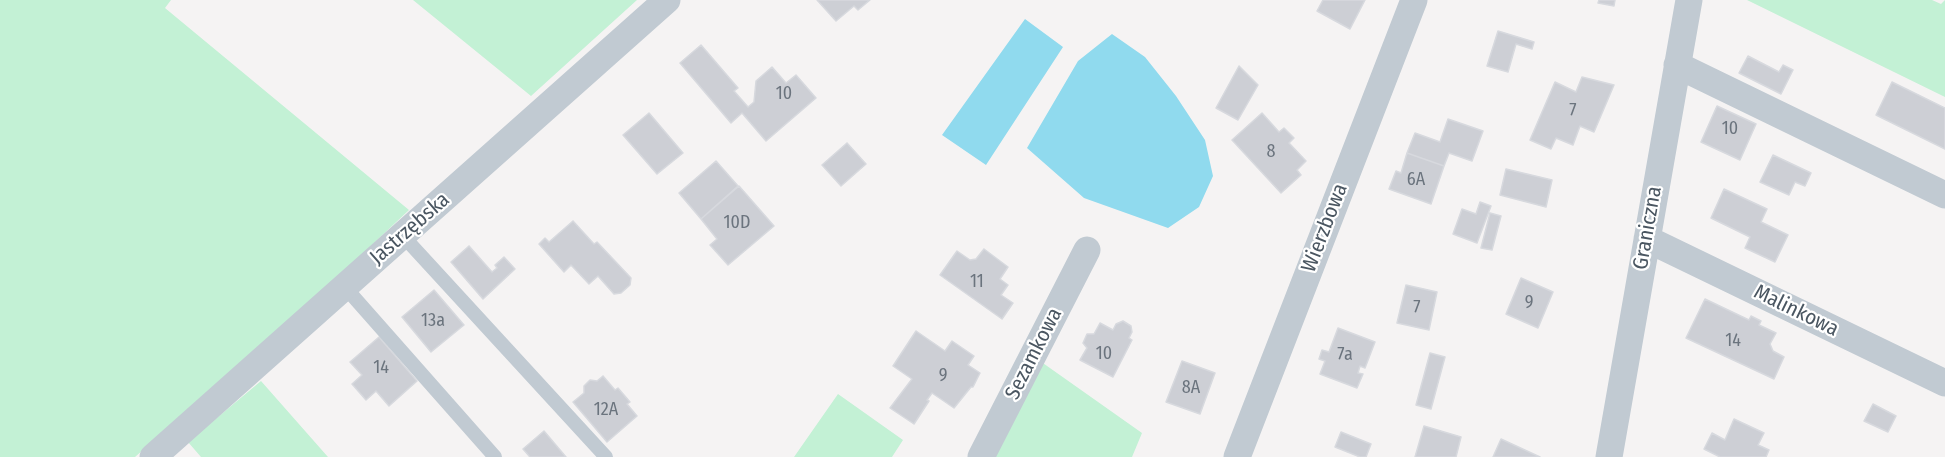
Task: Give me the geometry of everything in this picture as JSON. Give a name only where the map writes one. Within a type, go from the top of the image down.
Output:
[{"type":"street","name":"Jastrzębska","points":[[153,457],[667,0]]},
{"type":"street","name":"Wierzbowa","points":[[1237,457],[1414,0]]},
{"type":"street","name":"Graniczna","points":[[1609,457],[1689,0]]},
{"type":"street","points":[[1677,65],[1945,195]]},
{"type":"street","name":"Malinkowa","points":[[1647,239],[1945,383]]},
{"type":"street","name":"Sezamkowa","points":[[981,457],[1087,250]]},
{"type":"lane","points":[[403,236],[606,457]]},
{"type":"lane","points":[[344,286],[495,457]]},
{"type":"green space","points":[[0,0],[171,0],[165,8],[409,210],[340,275],[135,457],[0,457]]},
{"type":"green space","points":[[413,0],[637,0],[531,96]]},
{"type":"green space","points":[[1747,0],[1932,0],[1941,4],[1945,0],[1945,97]]},
{"type":"green space","points":[[1040,361],[1142,433],[1132,457],[989,457]]},
{"type":"green space","points":[[261,381],[328,457],[201,457],[188,442]]},
{"type":"green space","points":[[838,394],[903,440],[892,457],[794,457]]},
{"type":"water","points":[[1025,19],[1063,47],[986,165],[942,135]]},
{"type":"water","points":[[1112,34],[1145,57],[1176,96],[1205,140],[1213,176],[1199,207],[1168,228],[1084,198],[1027,148],[1078,61]]},
{"type":"building","points":[[817,0],[870,0],[858,10],[854,6],[836,21]]},
{"type":"building","points":[[1323,0],[1365,0],[1350,29],[1317,11]]},
{"type":"building","points":[[1599,0],[1615,0],[1614,6],[1598,3]]},
{"type":"building","points":[[1498,31],[1534,42],[1532,49],[1516,44],[1508,72],[1487,66]]},
{"type":"building","points":[[701,45],[738,88],[734,91],[748,107],[754,102],[756,81],[772,67],[786,83],[796,75],[816,98],[766,141],[742,113],[731,123],[680,63]]},
{"type":"building","points":[[1748,56],[1779,72],[1783,65],[1793,70],[1781,94],[1739,73]]},
{"type":"building","points":[[1239,66],[1258,85],[1238,120],[1216,108]]},
{"type":"building","points":[[1582,77],[1614,85],[1594,132],[1580,126],[1573,145],[1556,138],[1551,149],[1530,140],[1555,82],[1576,92]]},
{"type":"building","points":[[1892,82],[1945,108],[1945,149],[1876,115]]},
{"type":"building","points":[[1717,106],[1756,124],[1740,160],[1701,142]]},
{"type":"building","points":[[649,113],[683,153],[657,174],[623,135]]},
{"type":"building","points":[[1262,113],[1279,132],[1284,128],[1294,138],[1289,143],[1306,161],[1297,170],[1301,175],[1281,193],[1232,140]]},
{"type":"building","points":[[1448,119],[1483,131],[1472,161],[1449,153],[1444,166],[1407,153],[1415,133],[1440,142]]},
{"type":"building","points":[[847,143],[866,164],[841,186],[822,165]]},
{"type":"building","points":[[1407,153],[1444,166],[1431,204],[1389,189],[1396,171],[1401,173]]},
{"type":"building","points":[[1773,155],[1811,173],[1805,186],[1795,182],[1789,195],[1760,182]]},
{"type":"building","points":[[716,161],[738,186],[701,219],[679,193]]},
{"type":"building","points":[[1506,169],[1552,180],[1546,207],[1500,195]]},
{"type":"building","points":[[739,186],[774,226],[728,265],[710,245],[717,239],[701,219]]},
{"type":"building","points":[[1724,189],[1767,209],[1761,222],[1788,235],[1775,262],[1745,248],[1750,237],[1711,218]]},
{"type":"building","points":[[1480,202],[1491,206],[1477,243],[1453,234],[1462,209],[1476,214]]},
{"type":"building","points":[[1490,213],[1501,216],[1492,250],[1481,248]]},
{"type":"building","points":[[573,221],[594,244],[597,242],[631,278],[630,285],[621,293],[614,294],[598,276],[589,284],[571,265],[564,272],[539,244],[545,238],[549,242]]},
{"type":"building","points":[[469,246],[492,272],[497,268],[495,265],[504,257],[515,269],[483,299],[451,262]]},
{"type":"building","points":[[984,249],[1008,267],[1000,279],[1008,285],[1001,295],[1013,303],[1002,319],[940,275],[957,251],[970,260],[976,259]]},
{"type":"building","points":[[1521,278],[1553,292],[1538,328],[1506,314]]},
{"type":"building","points":[[1406,285],[1437,292],[1429,330],[1397,323]]},
{"type":"building","points":[[434,290],[464,325],[431,352],[402,317]]},
{"type":"building","points":[[1705,299],[1749,320],[1751,316],[1761,321],[1759,325],[1776,333],[1770,344],[1773,351],[1784,357],[1774,379],[1686,338]]},
{"type":"building","points":[[1123,321],[1131,326],[1132,332],[1129,338],[1132,340],[1113,377],[1080,360],[1087,348],[1083,343],[1087,334],[1094,334],[1100,323],[1113,330],[1116,324]]},
{"type":"building","points":[[1338,328],[1375,342],[1365,368],[1360,366],[1358,373],[1363,374],[1357,388],[1320,374],[1325,361],[1319,359],[1322,350],[1329,352]]},
{"type":"building","points":[[916,331],[945,351],[952,341],[974,356],[968,365],[980,373],[973,387],[954,408],[932,393],[914,424],[890,408],[912,379],[893,366]]},
{"type":"building","points":[[379,337],[417,381],[389,406],[376,391],[366,400],[352,384],[362,375],[350,362]]},
{"type":"building","points":[[1430,353],[1445,357],[1431,409],[1416,405]]},
{"type":"building","points":[[1182,361],[1215,373],[1200,414],[1166,402]]},
{"type":"building","points":[[603,376],[630,402],[627,404],[637,416],[607,442],[573,402],[584,393],[584,386],[590,380],[597,381]]},
{"type":"building","points":[[1873,404],[1896,416],[1888,432],[1864,421]]},
{"type":"building","points":[[1734,419],[1764,433],[1758,445],[1769,450],[1766,457],[1720,457],[1704,449],[1712,433],[1725,440]]},
{"type":"building","points":[[1424,426],[1461,437],[1456,457],[1415,457]]},
{"type":"building","points":[[544,431],[566,457],[530,457],[523,449]]},
{"type":"building","points":[[1341,432],[1371,444],[1366,457],[1360,457],[1335,447]]},
{"type":"building","points":[[1501,439],[1540,457],[1493,457]]}]
